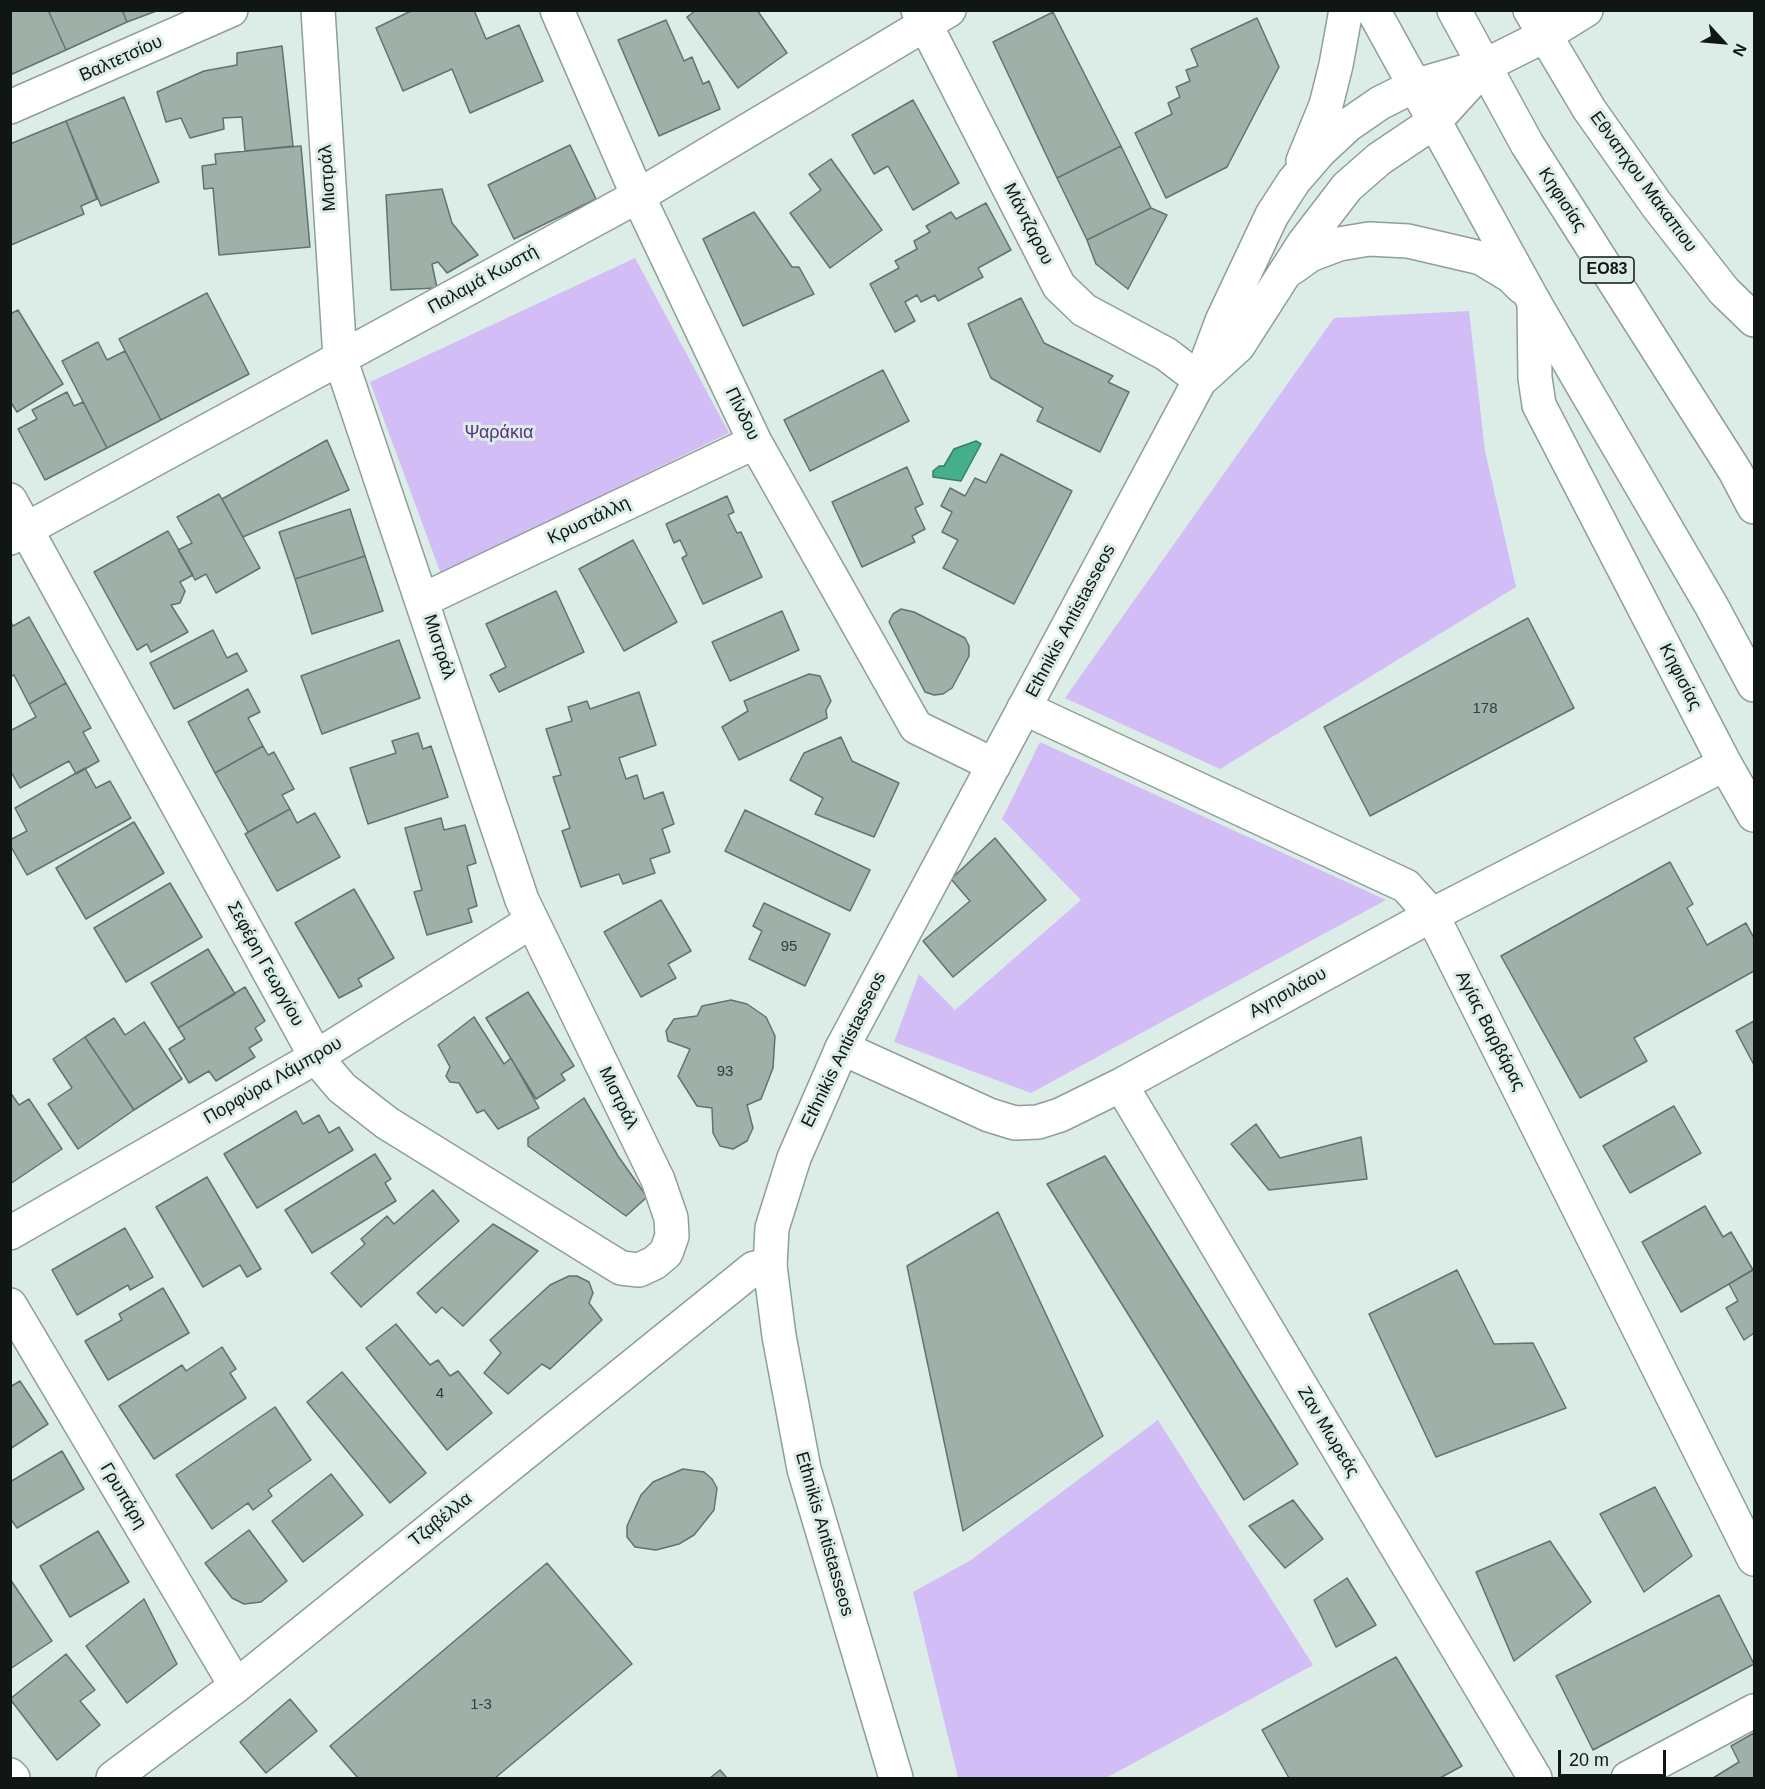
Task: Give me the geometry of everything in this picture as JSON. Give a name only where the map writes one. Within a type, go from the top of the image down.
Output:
[{"type":"street","name":"Βαλτετσίου","points":[[10,107],[231,10]]},
{"type":"street","name":"Μιστράλ","points":[[318,10],[340,358],[522,900],[658,1180],[671,1218],[672,1236],[666,1253]]},
{"type":"street","name":"Πίνδου","points":[[556,10],[638,196],[755,442],[916,727],[994,765]]},
{"type":"street","points":[[1294,181],[1326,105],[1346,10]]},
{"type":"street","name":"Κηφισίας","points":[[1373,10],[1534,302],[1706,595],[1755,685]]},
{"type":"street","name":"Κηφισίας","points":[[1454,10],[1527,144],[1745,477],[1755,507]]},
{"type":"street","points":[[1486,65],[1537,23],[1586,10]]},
{"type":"street","name":"Παλαμά Κωστή","points":[[19,534],[638,196],[931,15]]},
{"type":"street","name":"Μάντζαρου","points":[[931,15],[1059,286],[1084,310],[1166,354],[1200,380]]},
{"type":"street","name":"Εθναπχου Μακαπιου","points":[[1537,23],[1589,109],[1656,204],[1724,291],[1755,320]]},
{"type":"street","name":"Ethnikis Antistasseos","points":[[1200,380],[1238,346],[1283,274],[1347,187],[1379,159],[1434,122],[1486,65]]},
{"type":"street","name":"Ethnikis Antistasseos","points":[[896,1779],[804,1469],[779,1336],[770,1266],[772,1228],[794,1158],[842,1048],[1200,380],[1253,252],[1294,181],[1348,125],[1380,103],[1414,86],[1486,65]]},
{"type":"street","points":[[1283,274],[1310,255],[1339,244],[1369,239],[1408,241],[1480,258],[1511,276],[1534,302]]},
{"type":"street","name":"Κηφισίας","points":[[1534,302],[1535,378],[1539,405],[1725,764],[1755,815]]},
{"type":"street","name":"Κρυστάλλη","points":[[423,600],[755,442]]},
{"type":"street","name":"Σεφέρη Γεωργίου","points":[[10,500],[19,534],[316,1057],[342,1088],[387,1123],[621,1268],[639,1270],[654,1263],[666,1253]]},
{"type":"street","name":"Αγίας Βαρβάρας","points":[[1024,708],[1406,886],[1432,915],[1755,1559]]},
{"type":"street","name":"Αγησιλάου","points":[[842,1048],[989,1115],[1015,1123],[1038,1122],[1060,1115],[1121,1085],[1432,915],[1725,764]]},
{"type":"street","name":"Πορφύρα Λάμπρου","points":[[10,1233],[316,1057],[532,921]]},
{"type":"street","name":"Ζαν Μωρεάς","points":[[1121,1085],[1535,1779]]},
{"type":"street","name":"Τζαβέλλα","points":[[113,1779],[236,1686],[754,1268],[770,1266]]},
{"type":"street","name":"Γρυπάρη","points":[[10,1305],[236,1686]]},
{"type":"street","points":[[1628,1779],[1755,1711]]},
{"type":"green space","name":"Ψαράκια","points":[[635,258],[729,433],[441,574],[370,382]]},
{"type":"green space","points":[[1469,311],[1485,451],[1516,587],[1220,769],[1065,698],[1334,318]]},
{"type":"green space","points":[[1040,742],[1386,900],[1031,1093],[894,1042],[919,974],[955,1010],[1081,900],[1002,819]]},
{"type":"green space","points":[[1158,1420],[1313,1665],[1106,1778],[958,1778],[913,1592],[971,1560]]},
{"type":"shaded area","points":[[976,441],[981,444],[961,481],[933,477],[933,471],[939,466],[944,466],[954,449]]},
{"type":"building","points":[[10,10],[48,10],[66,50],[10,75]]},
{"type":"building","points":[[48,10],[122,10],[127,22],[66,50]]},
{"type":"building","points":[[122,10],[159,10],[127,22]]},
{"type":"building","points":[[413,10],[474,10],[486,39],[519,25],[543,81],[470,113],[452,69],[403,91],[376,28]]},
{"type":"building","points":[[696,10],[757,10],[787,53],[738,88],[687,17]]},
{"type":"building","points":[[1053,12],[1121,146],[1057,178],[993,42]]},
{"type":"building","points":[[1257,18],[1279,67],[1227,167],[1166,198],[1135,133],[1172,114],[1168,103],[1180,97],[1176,87],[1190,81],[1186,70],[1198,66],[1191,49]]},
{"type":"building","points":[[666,20],[684,61],[692,57],[703,84],[709,81],[720,109],[659,136],[618,40]]},
{"type":"building","points":[[282,46],[293,146],[245,151],[242,117],[223,118],[224,129],[190,138],[181,118],[166,122],[157,92],[204,71],[237,65],[237,53]]},
{"type":"building","points":[[124,97],[159,182],[101,206],[66,121]]},
{"type":"building","points":[[913,100],[959,183],[913,210],[888,166],[874,174],[852,135]]},
{"type":"building","points":[[66,121],[97,199],[81,206],[84,214],[11,245],[10,144]]},
{"type":"building","points":[[570,145],[596,199],[514,239],[488,185]]},
{"type":"building","points":[[301,146],[310,247],[219,255],[213,188],[204,189],[202,166],[216,164],[215,154]]},
{"type":"building","points":[[1121,146],[1151,208],[1087,240],[1057,178]]},
{"type":"building","points":[[831,159],[882,230],[830,268],[790,213],[821,190],[809,174]]},
{"type":"building","points":[[442,189],[452,223],[478,255],[447,273],[438,262],[432,264],[437,288],[391,290],[386,195]]},
{"type":"building","points":[[986,203],[1011,250],[978,268],[983,277],[938,301],[935,295],[921,302],[917,295],[905,302],[915,321],[895,332],[870,284],[899,268],[895,261],[917,249],[914,241],[930,232],[926,226],[951,212],[956,219]]},
{"type":"building","points":[[1151,208],[1167,215],[1128,289],[1096,264],[1087,240]]},
{"type":"building","points":[[754,212],[792,267],[799,267],[814,294],[743,326],[703,239]]},
{"type":"building","points":[[207,293],[249,374],[161,420],[119,339]]},
{"type":"building","points":[[1021,298],[1044,343],[1113,376],[1108,382],[1129,392],[1100,452],[1037,421],[1043,408],[991,378],[968,324]]},
{"type":"building","points":[[18,310],[63,384],[17,412],[10,401],[10,314]]},
{"type":"building","points":[[98,342],[107,360],[125,351],[161,420],[107,448],[62,361]]},
{"type":"building","points":[[883,370],[909,421],[810,471],[784,420]]},
{"type":"building","points":[[67,392],[74,406],[83,402],[107,448],[45,480],[18,429],[37,419],[32,410]]},
{"type":"building","points":[[327,440],[349,490],[243,537],[222,499]]},
{"type":"building","points":[[1001,454],[1072,491],[1014,604],[943,568],[958,540],[942,532],[952,512],[941,506],[950,488],[965,496],[975,478],[986,483]]},
{"type":"building","points":[[907,467],[923,504],[915,508],[925,529],[912,536],[915,542],[862,567],[832,502]]},
{"type":"building","points":[[219,494],[260,568],[216,593],[206,574],[195,580],[178,550],[192,543],[177,517]]},
{"type":"building","points":[[727,496],[734,512],[728,515],[737,533],[741,532],[762,577],[703,604],[682,558],[687,555],[680,540],[674,543],[666,524]]},
{"type":"building","points":[[350,509],[365,556],[295,579],[279,532]]},
{"type":"building","points":[[168,531],[193,575],[180,582],[185,591],[180,603],[171,605],[188,632],[151,652],[147,644],[137,650],[94,572]]},
{"type":"building","points":[[633,540],[677,622],[624,651],[579,569]]},
{"type":"building","points":[[365,556],[383,611],[312,634],[295,579]]},
{"type":"building","points":[[556,591],[584,652],[499,692],[490,675],[506,667],[486,624]]},
{"type":"building","points":[[901,609],[914,612],[965,638],[969,646],[969,656],[952,688],[943,694],[934,695],[925,692],[889,622],[893,614]]},
{"type":"building","points":[[782,611],[799,650],[730,681],[712,642]]},
{"type":"building","points":[[29,617],[66,683],[29,704],[14,675],[10,677],[10,620],[13,626]]},
{"type":"building","points":[[1528,618],[1574,708],[1370,816],[1324,727]]},
{"type":"building","points":[[213,630],[227,658],[237,653],[247,671],[174,709],[150,663]]},
{"type":"building","points":[[399,640],[420,698],[322,734],[301,676]]},
{"type":"building","points":[[809,674],[820,676],[831,701],[826,710],[827,718],[739,760],[722,727],[748,711],[744,701]]},
{"type":"building","points":[[66,683],[91,728],[83,732],[99,761],[76,774],[69,761],[20,788],[10,770],[10,731],[36,717],[29,704]]},
{"type":"building","points":[[248,689],[260,712],[248,718],[263,746],[215,773],[188,722]]},
{"type":"building","points":[[639,692],[656,745],[619,758],[626,779],[637,775],[644,799],[663,792],[674,824],[662,829],[670,852],[650,859],[655,873],[623,884],[619,874],[581,887],[562,831],[570,828],[553,777],[561,775],[546,729],[572,721],[568,707],[587,701],[590,709]]},
{"type":"building","points":[[418,733],[423,749],[431,746],[448,797],[368,824],[350,768],[396,753],[392,741]]},
{"type":"building","points":[[841,737],[852,761],[899,783],[874,837],[815,814],[823,798],[790,780],[804,753]]},
{"type":"building","points":[[263,746],[268,755],[274,752],[294,789],[282,795],[290,809],[248,832],[215,773]]},
{"type":"building","points":[[85,768],[96,788],[110,781],[131,818],[27,875],[10,845],[10,840],[27,831],[15,808]]},
{"type":"building","points":[[290,809],[297,823],[315,813],[340,857],[277,891],[245,834]]},
{"type":"building","points":[[745,810],[870,870],[850,911],[725,851]]},
{"type":"building","points":[[441,818],[444,830],[465,825],[476,863],[467,866],[477,906],[468,909],[472,922],[427,935],[414,892],[422,890],[405,828]]},
{"type":"building","points":[[134,822],[164,873],[86,919],[56,868]]},
{"type":"building","points":[[995,838],[1046,900],[953,977],[923,941],[970,901],[951,879]]},
{"type":"building","points":[[1670,862],[1693,904],[1687,908],[1707,945],[1746,923],[1754,938],[1754,971],[1634,1038],[1647,1061],[1580,1098],[1501,956]]},
{"type":"building","points":[[170,883],[202,937],[126,982],[94,928]]},
{"type":"building","points":[[354,889],[394,958],[358,979],[362,986],[339,998],[295,923]]},
{"type":"building","points":[[661,900],[691,951],[668,964],[676,978],[641,997],[604,932]]},
{"type":"building","points":[[764,903],[830,934],[805,986],[749,959],[762,931],[753,926]]},
{"type":"building","points":[[208,949],[235,994],[178,1028],[151,983]]},
{"type":"building","points":[[245,987],[265,1021],[255,1028],[262,1040],[249,1048],[255,1057],[216,1081],[209,1071],[189,1083],[169,1049],[185,1039],[178,1028]]},
{"type":"building","points":[[528,992],[574,1066],[561,1074],[565,1080],[536,1099],[486,1018]]},
{"type":"building","points":[[731,1000],[747,1004],[766,1017],[775,1036],[773,1068],[761,1099],[747,1105],[753,1128],[747,1141],[733,1149],[720,1146],[713,1133],[712,1108],[697,1106],[678,1076],[690,1049],[668,1041],[666,1031],[674,1019],[697,1016],[702,1006]]},
{"type":"building","points":[[474,1017],[504,1064],[511,1058],[539,1108],[498,1129],[484,1110],[477,1113],[459,1083],[450,1082],[446,1076],[450,1067],[438,1045]]},
{"type":"building","points":[[114,1018],[125,1035],[144,1022],[182,1079],[134,1110],[85,1037]]},
{"type":"building","points":[[1754,1021],[1754,1065],[1736,1031]]},
{"type":"building","points":[[85,1037],[134,1110],[78,1149],[48,1104],[72,1088],[53,1059]]},
{"type":"building","points":[[10,1092],[19,1105],[29,1099],[62,1149],[10,1184]]},
{"type":"building","points":[[584,1098],[618,1156],[647,1197],[626,1216],[528,1146],[528,1138]]},
{"type":"building","points":[[1674,1106],[1701,1153],[1630,1193],[1603,1146]]},
{"type":"building","points":[[296,1111],[303,1124],[319,1115],[329,1133],[339,1127],[353,1150],[257,1208],[224,1154]]},
{"type":"building","points":[[1256,1124],[1280,1158],[1361,1137],[1367,1179],[1269,1190],[1231,1144]]},
{"type":"building","points":[[375,1154],[391,1179],[385,1183],[396,1201],[312,1253],[285,1210]]},
{"type":"building","points":[[1105,1156],[1298,1464],[1244,1500],[1047,1184]]},
{"type":"building","points":[[207,1177],[261,1269],[247,1277],[240,1265],[203,1287],[156,1207]]},
{"type":"building","points":[[433,1190],[459,1221],[361,1307],[331,1273],[365,1244],[361,1239],[387,1216],[394,1224]]},
{"type":"building","points":[[1705,1206],[1723,1237],[1731,1232],[1753,1270],[1681,1312],[1642,1242]]},
{"type":"building","points":[[998,1212],[1103,1436],[963,1531],[907,1266]]},
{"type":"building","points":[[493,1224],[538,1251],[463,1326],[442,1307],[436,1313],[417,1293]]},
{"type":"building","points":[[125,1228],[153,1277],[130,1290],[128,1285],[77,1315],[52,1270]]},
{"type":"building","points":[[1754,1269],[1754,1333],[1744,1340],[1726,1308],[1738,1301],[1729,1284]]},
{"type":"building","points":[[1457,1270],[1494,1344],[1533,1343],[1566,1408],[1436,1457],[1369,1314]]},
{"type":"building","points":[[569,1276],[577,1276],[589,1282],[593,1293],[589,1303],[602,1320],[550,1369],[542,1364],[508,1394],[484,1373],[501,1353],[490,1340],[550,1285]]},
{"type":"building","points":[[163,1288],[189,1333],[108,1380],[85,1341],[122,1320],[119,1314]]},
{"type":"building","points":[[396,1324],[430,1365],[438,1360],[450,1376],[458,1371],[492,1413],[447,1450],[366,1348]]},
{"type":"building","points":[[222,1347],[236,1369],[230,1373],[246,1398],[154,1459],[119,1406],[182,1365],[186,1371]]},
{"type":"building","points":[[342,1372],[426,1473],[390,1503],[307,1402]]},
{"type":"building","points":[[20,1381],[48,1424],[10,1449],[10,1387]]},
{"type":"building","points":[[275,1407],[311,1460],[268,1490],[272,1496],[253,1510],[248,1503],[212,1529],[176,1475]]},
{"type":"building","points":[[62,1451],[84,1489],[17,1528],[10,1518],[10,1482]]},
{"type":"building","points":[[683,1469],[704,1472],[712,1479],[717,1488],[714,1510],[694,1535],[679,1544],[656,1550],[635,1547],[627,1537],[627,1526],[641,1495],[653,1482]]},
{"type":"building","points":[[331,1474],[363,1515],[303,1562],[272,1521]]},
{"type":"building","points":[[1655,1487],[1692,1556],[1644,1592],[1600,1514]]},
{"type":"building","points":[[1293,1500],[1323,1539],[1285,1568],[1249,1526]]},
{"type":"building","points":[[249,1530],[287,1581],[261,1602],[244,1604],[232,1598],[205,1563]]},
{"type":"building","points":[[98,1531],[129,1582],[70,1617],[40,1566]]},
{"type":"building","points":[[1550,1541],[1591,1602],[1514,1661],[1476,1572]]},
{"type":"building","points":[[547,1563],[632,1664],[495,1778],[358,1778],[330,1746]]},
{"type":"building","points":[[1347,1578],[1376,1625],[1336,1647],[1314,1600]]},
{"type":"building","points":[[10,1579],[52,1641],[10,1669]]},
{"type":"building","points":[[1719,1595],[1754,1664],[1593,1750],[1556,1676]]},
{"type":"building","points":[[144,1599],[177,1664],[127,1703],[86,1646]]},
{"type":"building","points":[[66,1654],[95,1690],[80,1701],[100,1725],[57,1760],[10,1699]]},
{"type":"building","points":[[1396,1657],[1462,1766],[1440,1778],[1289,1778],[1262,1730]]},
{"type":"building","points":[[290,1699],[317,1731],[266,1773],[240,1742]]},
{"type":"building","points":[[1754,1733],[1754,1778],[1713,1778],[1739,1762],[1731,1746]]},
{"type":"building","points":[[720,1770],[727,1778],[710,1778]]}]
